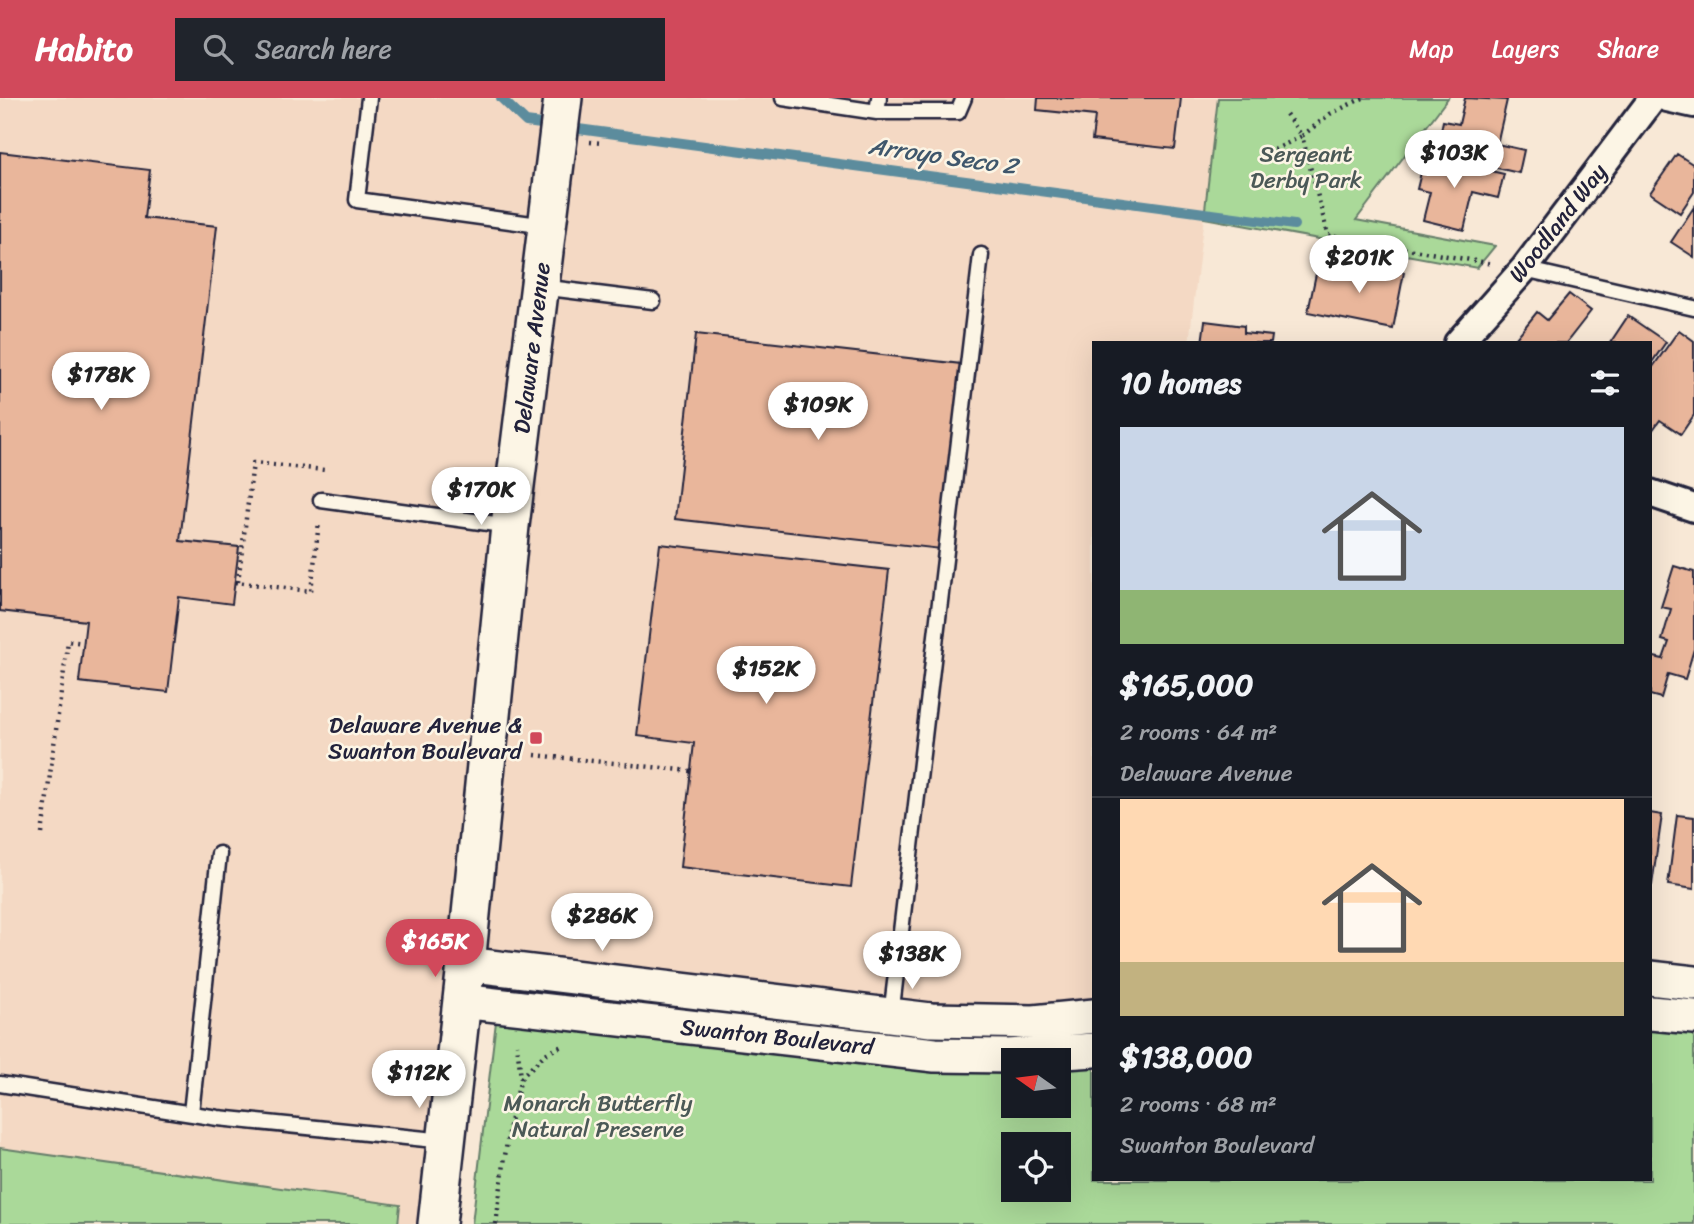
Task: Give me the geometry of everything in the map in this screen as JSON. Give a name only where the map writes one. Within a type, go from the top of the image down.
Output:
[{"type":"main road","name":"Delaware Avenue","points":[[437,1224],[510,526],[564,98]]},
{"type":"street","name":"Woodland Way","points":[[1460,341],[1524,269],[1653,98]]},
{"type":"street","points":[[1667,98],[1694,104]]},
{"type":"street","points":[[1652,494],[1694,508]]},
{"type":"street","name":"Swanton Boulevard","points":[[466,964],[931,1020],[1034,1022],[1092,1016]]},
{"type":"street","points":[[1652,978],[1694,983]]},
{"type":"street","name":"Swanton Boulevard","points":[[461,1002],[935,1055],[1008,1056],[1092,1051]]},
{"type":"street","points":[[1652,1013],[1694,1017]]},
{"type":"lane","points":[[369,98],[357,201],[548,226]]},
{"type":"lane","points":[[783,98],[958,112],[964,98]]},
{"type":"lane","points":[[891,1016],[981,255]]},
{"type":"lane","points":[[1524,269],[1694,308]]},
{"type":"lane","points":[[540,286],[653,301]]},
{"type":"lane","points":[[321,500],[510,526]]},
{"type":"lane","points":[[191,1113],[219,854]]},
{"type":"lane","points":[[0,1084],[191,1113],[445,1141]]},
{"type":"path","points":[[1268,153],[1302,136],[1330,114],[1363,98]]},
{"type":"path","points":[[1286,114],[1302,136],[1328,235],[1524,269]]},
{"type":"path","points":[[321,500],[311,591],[237,582],[253,463],[325,470]]},
{"type":"path","points":[[43,834],[68,641],[84,643]]},
{"type":"path","points":[[535,755],[691,771]]},
{"type":"path","points":[[496,1224],[509,1126],[521,1078],[517,1044]]},
{"type":"shaded area","points":[[0,98],[1218,98],[1189,341],[1092,341],[1092,1039],[517,995],[468,988],[440,1224],[0,1224]]},
{"type":"green space","name":"Sergeant Derby Park","points":[[1218,98],[1448,98],[1356,220],[1495,246],[1477,268],[1204,218]]},
{"type":"green space","name":"Monarch Butterfly Natural Preserve","points":[[499,996],[945,1046],[1092,1042],[1092,1181],[1652,1181],[1652,1005],[1694,1009],[1694,1224],[472,1224]]},
{"type":"green space","points":[[0,1148],[400,1205],[398,1224],[0,1224]]},
{"type":"building","points":[[1038,98],[1181,98],[1175,149],[1092,140],[1095,116],[1037,110]]},
{"type":"building","points":[[1465,98],[1507,100],[1497,144],[1524,150],[1519,173],[1436,154],[1443,121],[1459,124]]},
{"type":"building","points":[[0,152],[150,170],[144,218],[217,226],[180,541],[239,547],[232,604],[179,597],[168,692],[79,682],[86,621],[0,611]]},
{"type":"building","points":[[1677,154],[1694,165],[1694,192],[1680,213],[1650,193]]},
{"type":"building","points":[[1425,156],[1504,174],[1498,198],[1473,192],[1464,230],[1423,220],[1430,192],[1417,189]]},
{"type":"building","points":[[1694,207],[1694,257],[1671,242]]},
{"type":"building","points":[[1356,262],[1404,272],[1393,329],[1308,312],[1317,269],[1353,276]]},
{"type":"building","points":[[1569,294],[1591,311],[1568,341],[1514,341],[1537,312],[1547,320]]},
{"type":"building","points":[[1628,316],[1666,342],[1652,362],[1652,341],[1611,341]]},
{"type":"building","points":[[1205,321],[1244,326],[1244,333],[1272,336],[1271,341],[1202,341]]},
{"type":"building","points":[[1679,330],[1694,341],[1694,415],[1681,434],[1660,420],[1652,431],[1652,368]]},
{"type":"building","points":[[696,334],[961,364],[941,549],[675,519]]},
{"type":"building","points":[[660,544],[889,570],[851,887],[680,867],[694,743],[637,736]]},
{"type":"building","points":[[1674,566],[1694,572],[1694,649],[1685,679],[1668,674],[1661,698],[1652,696],[1652,656],[1663,659],[1669,642],[1662,640],[1671,609],[1661,607]]},
{"type":"building","points":[[1652,813],[1662,815],[1652,885]]},
{"type":"building","points":[[1677,815],[1694,817],[1694,889],[1668,885]]},
{"type":"waterway","name":"Arroyo Seco 2","points":[[501,98],[526,122],[1294,225]]},
{"type":"place","name":"Delaware Avenue & Swanton Boulevard","points":[[536,738]]}]
